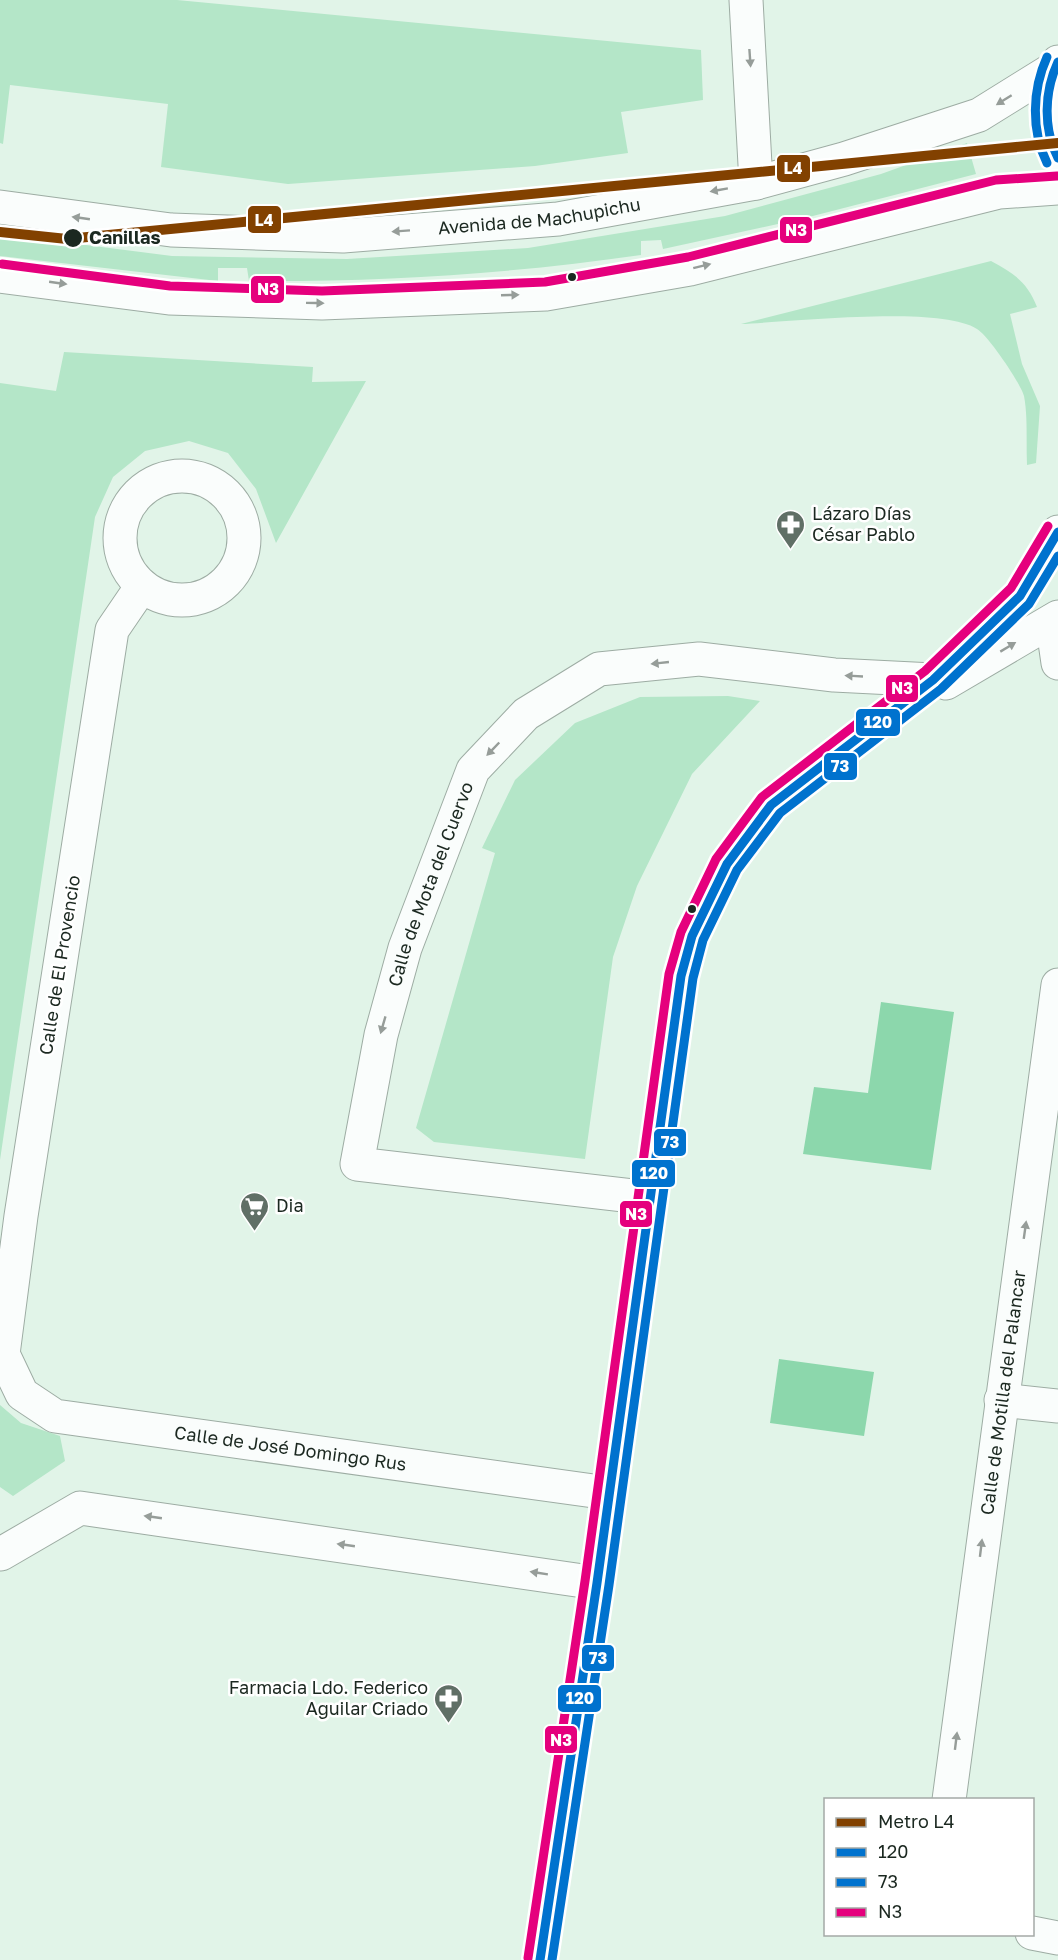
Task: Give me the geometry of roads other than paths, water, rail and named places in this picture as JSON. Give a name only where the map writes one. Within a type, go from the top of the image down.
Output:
[{"type":"street","points":[[746,0],[756,183]]},
{"type":"street","points":[[1056,65],[1046,114],[1058,158]]},
{"type":"street","name":"Avenida de Machupichu","points":[[0,207],[171,230],[343,236],[558,219],[756,183],[844,159],[980,115],[1056,65]]},
{"type":"street","points":[[0,276],[169,298],[310,303],[546,294],[690,269],[999,192],[1058,188]]},
{"type":"street","points":[[540,1960],[597,1583],[681,976],[692,936],[727,864],[771,805],[933,680],[1020,596],[1058,532]]},
{"type":"street","name":"Calle de El Provencio","points":[[3,1354],[21,1216],[112,630],[142,586]]},
{"type":"street","points":[[885,719],[1055,619],[1058,663]]},
{"type":"street","name":"Calle de Mota del Cuervo","points":[[650,1198],[357,1164],[381,1035],[405,948],[473,770],[526,714],[598,669],[699,659],[834,675],[933,680]]},
{"type":"street","name":"Calle de Motilla del Palancar","points":[[949,1798],[1000,1400],[1049,1126],[1058,985]]},
{"type":"street","name":"Calle de José Domingo Rus","points":[[3,1354],[22,1394],[55,1416],[608,1493]]},
{"type":"street","points":[[1000,1400],[1058,1406]]},
{"type":"street","points":[[0,1557],[80,1508],[597,1583]]},
{"type":"street","points":[[1034,1933],[1058,1938]]},
{"type":"metro line","name":"L4","points":[[0,232],[67,239],[1058,143]]},
{"type":"place","name":"Canillas","points":[[73,238]]},
{"type":"place","name":"Lázaro Días César Pablo","points":[[791,550]]},
{"type":"place","name":"Dia","points":[[255,1232]]},
{"type":"place","name":"Farmacia Ldo. Federico Aguilar Criado","points":[[449,1724]]}]
